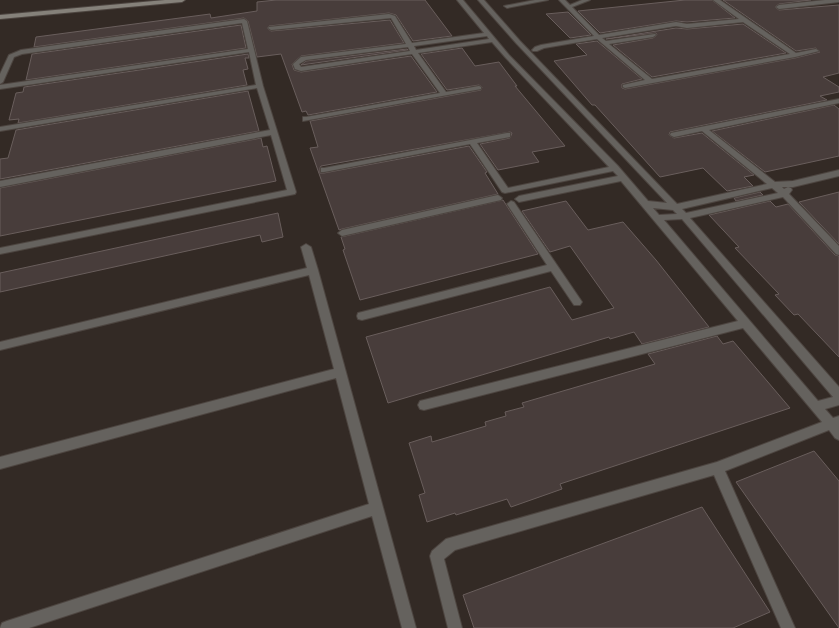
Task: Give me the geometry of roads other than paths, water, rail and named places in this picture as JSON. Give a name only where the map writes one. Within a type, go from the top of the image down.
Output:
[{"type":"street","points":[[0,17],[182,0]]},
{"type":"street","points":[[460,0],[502,42],[521,53],[676,207],[839,395]]},
{"type":"street","points":[[481,0],[502,42]]},
{"type":"street","points":[[507,6],[545,0]]},
{"type":"street","points":[[562,0],[598,37],[649,80]]},
{"type":"street","points":[[568,7],[587,0]]},
{"type":"street","points":[[716,0],[795,55]]},
{"type":"street","points":[[779,7],[839,0]]},
{"type":"street","points":[[271,28],[389,16],[393,17],[410,46],[444,94]]},
{"type":"street","points":[[521,53],[543,46],[676,24],[687,26],[743,20]]},
{"type":"street","points":[[0,82],[11,56],[21,52],[244,21],[260,86],[292,192],[0,250]]},
{"type":"street","points":[[675,31],[682,30],[687,26]]},
{"type":"street","points":[[627,32],[634,38]]},
{"type":"street","points":[[521,53],[543,52],[579,47],[662,33]]},
{"type":"street","points":[[573,41],[579,47]]},
{"type":"street","points":[[502,42],[414,52],[302,69],[298,69],[296,64],[301,59],[306,58],[410,46],[502,42],[521,53],[622,178],[658,218],[816,407],[835,422],[839,434]]},
{"type":"street","points":[[0,87],[252,50]]},
{"type":"street","points":[[625,86],[649,80],[816,51]]},
{"type":"street","points":[[0,129],[260,86]]},
{"type":"street","points":[[306,119],[479,88]]},
{"type":"street","points":[[674,135],[839,101]]},
{"type":"street","points":[[703,129],[785,194],[839,252]]},
{"type":"street","points":[[0,184],[273,132]]},
{"type":"street","points":[[324,170],[507,135]]},
{"type":"street","points":[[472,142],[507,190],[517,194],[515,201],[553,267],[577,302]]},
{"type":"street","points":[[498,198],[498,195],[507,190],[615,168]]},
{"type":"street","points":[[645,204],[676,207],[774,185],[793,184],[839,173]]},
{"type":"street","points":[[342,233],[498,198],[501,201],[515,201],[622,178]]},
{"type":"street","points":[[658,218],[684,216],[785,194],[793,184]]},
{"type":"street","points":[[306,247],[409,628]]},
{"type":"street","points":[[362,316],[553,267]]},
{"type":"street","points":[[0,346],[313,270]]},
{"type":"street","points":[[424,405],[745,323]]},
{"type":"street","points":[[0,463],[340,372]]},
{"type":"street","points":[[816,407],[839,400]]},
{"type":"street","points":[[455,628],[442,579],[438,556],[451,544],[717,468],[835,422]]},
{"type":"street","points":[[717,468],[788,628]]},
{"type":"street","points":[[7,628],[377,508]]}]
